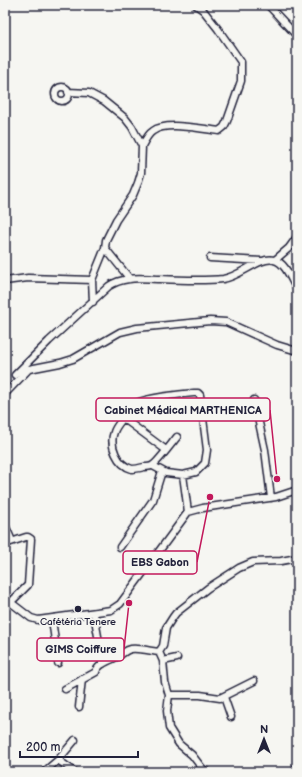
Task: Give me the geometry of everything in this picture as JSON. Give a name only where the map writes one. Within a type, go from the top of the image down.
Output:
[{"type":"street","points":[[93,302],[92,280],[105,248],[110,230],[134,195],[141,173],[142,146],[148,135],[157,128],[173,127],[220,131],[227,121],[241,81],[241,62],[203,10],[196,5]]},
{"type":"street","points":[[268,5],[276,8],[297,36]]},
{"type":"street","points":[[68,92],[89,94],[104,101],[125,118],[132,127],[142,146]]},
{"type":"street","points":[[275,260],[288,248],[297,236]]},
{"type":"street","points":[[105,248],[130,279]]},
{"type":"street","points":[[210,258],[262,261],[275,260],[288,272],[296,288]]},
{"type":"street","points":[[16,375],[49,341],[112,284],[130,279],[182,280],[228,278],[238,275],[262,261]]},
{"type":"street","points":[[5,281],[28,278],[92,280]]},
{"type":"street","points":[[5,394],[29,369],[73,359],[120,332],[137,328],[210,321],[226,322],[277,345],[297,351]]},
{"type":"street","points":[[194,392],[199,394],[207,459],[196,472],[183,475],[162,471],[153,466],[137,469],[131,468],[122,463],[115,454],[112,444],[114,432],[123,418],[136,403],[194,392]]},
{"type":"street","points":[[254,400],[265,450],[271,498]]},
{"type":"street","points":[[123,418],[166,450]]},
{"type":"street","points":[[153,466],[177,437]]},
{"type":"street","points":[[120,547],[153,500],[162,471]]},
{"type":"street","points":[[183,475],[188,512]]},
{"type":"street","points":[[5,598],[35,620],[94,614],[111,610],[120,604],[188,512],[203,508],[271,498],[297,490]]},
{"type":"street","points":[[5,525],[12,541]]},
{"type":"street","points":[[5,544],[28,537],[31,539],[28,585],[11,602]]},
{"type":"street","points":[[159,652],[163,646],[166,628],[176,613],[208,588],[239,568],[253,562],[281,561],[297,558]]},
{"type":"street","points":[[94,614],[103,664]]},
{"type":"street","points":[[52,619],[58,663]]},
{"type":"street","points":[[65,689],[96,672],[96,669],[126,650],[139,649],[159,652]]},
{"type":"street","points":[[159,652],[169,695],[167,711],[172,734],[179,744],[192,755],[207,772]]},
{"type":"street","points":[[162,661],[177,658]]},
{"type":"street","points":[[79,707],[82,679]]},
{"type":"street","points":[[169,695],[200,695],[215,698],[224,697],[254,681]]},
{"type":"street","points":[[224,697],[231,717]]},
{"type":"street","points":[[44,772],[58,760],[75,740]]},
{"type":"street","points":[[58,760],[75,772]]},
{"type":"street","points":[[296,772],[297,765]]},
{"type":"place","name":"Cabinet Médical MARTHENICA","points":[[277,479]]},
{"type":"place","name":"EBS Gabon","points":[[210,497]]},
{"type":"place","name":"GIMS Coiffure","points":[[129,603]]},
{"type":"place","name":"Cafétéria Tenere","points":[[78,609]]}]
